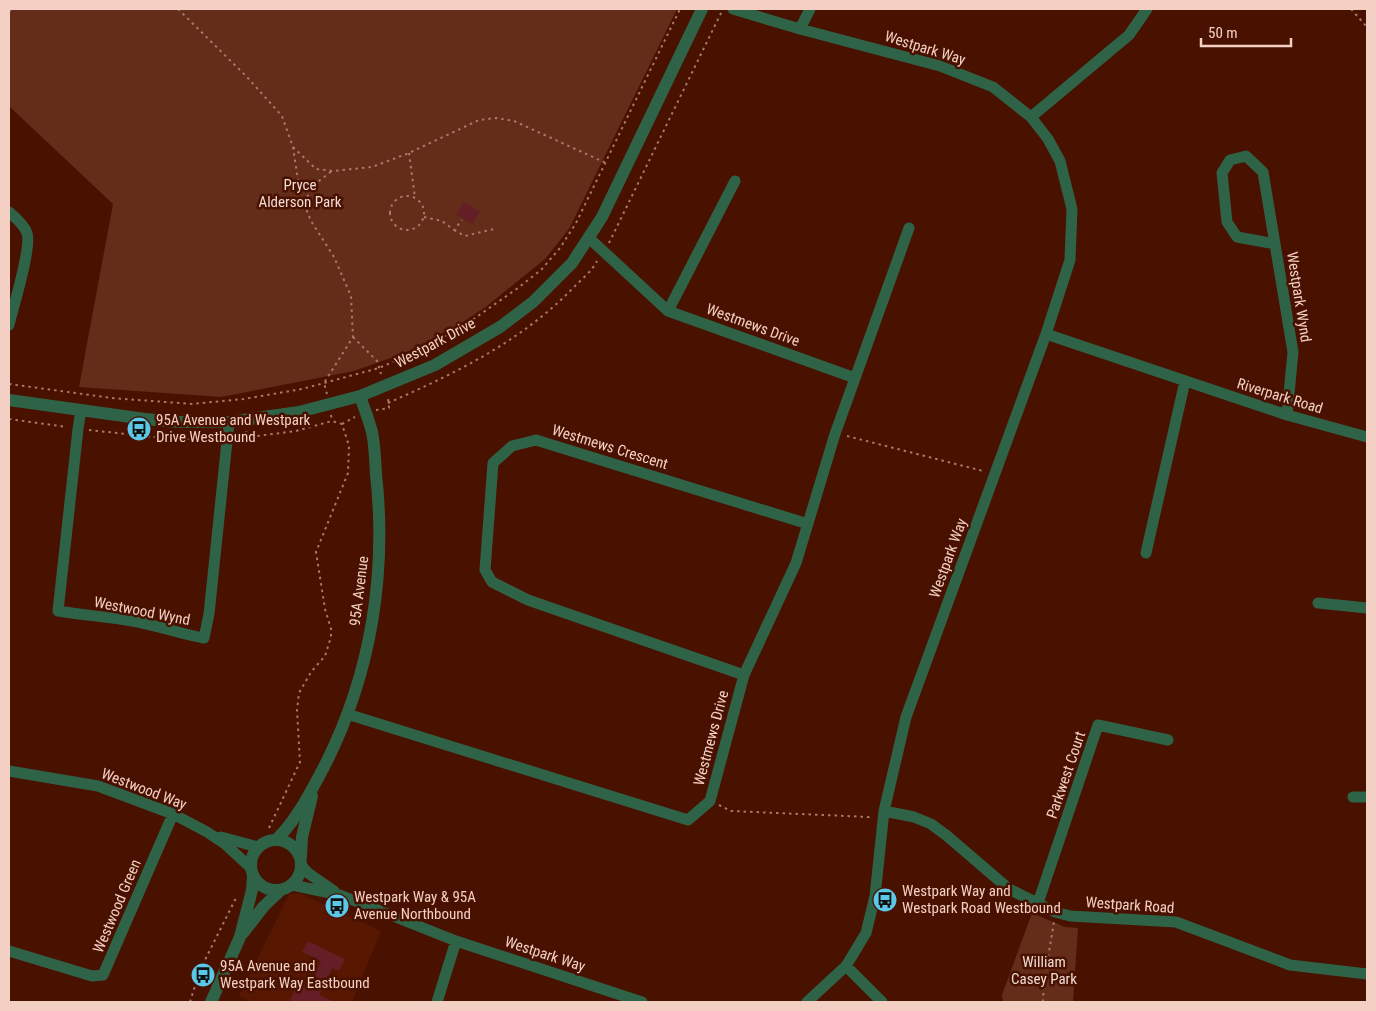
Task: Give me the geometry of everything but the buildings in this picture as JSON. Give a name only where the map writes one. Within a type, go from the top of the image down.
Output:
[{"type":"street","name":"Westpark Drive","points":[[9,400],[179,422],[229,422],[299,412],[360,396],[435,365],[500,327],[533,302],[572,263],[602,217],[702,9]]},
{"type":"street","name":"Westpark Way","points":[[733,9],[940,66],[993,87],[1031,117],[1048,139],[1060,161],[1072,209],[1070,260],[1046,334],[906,717],[884,811],[875,896],[866,933],[846,966],[807,1002]]},
{"type":"street","points":[[800,29],[810,9]]},
{"type":"street","points":[[1031,117],[1129,35],[1147,9]]},
{"type":"street","name":"Westpark Wynd","points":[[1275,244],[1237,237],[1227,222],[1222,173],[1230,160],[1246,156],[1263,172],[1275,244],[1293,352],[1287,415]]},
{"type":"street","points":[[668,311],[735,181]]},
{"type":"street","points":[[9,212],[27,233],[27,249],[9,325]]},
{"type":"street","name":"Westmews Drive","points":[[347,714],[688,820],[710,801],[744,675],[796,563],[836,434],[909,228]]},
{"type":"street","name":"Westmews Drive","points":[[589,238],[668,311],[856,378]]},
{"type":"street","name":"Riverpark Road","points":[[1046,334],[1287,415],[1367,437]]},
{"type":"street","points":[[1146,553],[1185,381]]},
{"type":"street","name":"95A Avenue","points":[[272,835],[286,830],[316,782],[339,736],[362,669],[375,609],[380,566],[379,500],[372,432],[360,396]]},
{"type":"street","name":"Westwood Wynd","points":[[81,410],[58,611],[132,621],[204,638],[209,614],[229,422]]},
{"type":"street","name":"Westmews Crescent","points":[[744,675],[528,600],[492,582],[485,570],[493,463],[512,446],[536,440],[808,524]]},
{"type":"street","points":[[1318,603],[1367,608]]},
{"type":"street","name":"Parkwest Court","points":[[1038,902],[1098,725],[1168,740]]},
{"type":"street","name":"Westwood Way","points":[[9,771],[98,786],[173,814],[207,832],[224,844],[252,872]]},
{"type":"street","name":"95A Avenue","points":[[301,863],[300,846],[316,782]]},
{"type":"street","points":[[1353,797],[1367,798]]},
{"type":"street","name":"Westpark Road","points":[[884,811],[914,817],[931,824],[1008,889],[1038,902],[1055,912],[1070,916],[1176,922],[1290,965],[1367,974]]},
{"type":"street","name":"Westwood Green","points":[[9,951],[92,976],[102,974],[173,814]]},
{"type":"street","name":"Westwood Way","points":[[207,832],[232,841],[258,847]]},
{"type":"street","points":[[211,1002],[240,937],[252,890],[253,854],[258,847],[269,841],[272,835],[290,843],[296,849],[301,863],[297,879],[264,906],[240,937]]},
{"type":"street","name":"Westpark Way","points":[[301,863],[315,878],[340,895],[456,941],[624,999],[642,1002]]},
{"type":"street","points":[[252,872],[261,885],[268,889],[286,887]]},
{"type":"street","name":"Westpark Way","points":[[286,887],[340,895]]},
{"type":"street","points":[[437,1002],[456,941]]},
{"type":"street","points":[[846,966],[882,1002]]},
{"type":"path","points":[[178,9],[246,76],[282,116],[293,146],[300,194],[303,202],[311,221],[334,257],[351,296],[353,337],[324,383],[332,421]]},
{"type":"path","points":[[9,384],[112,398],[192,404],[244,400],[302,389],[379,368],[424,348],[465,325],[518,288],[540,270],[560,248],[576,222],[606,163],[680,9]]},
{"type":"path","points":[[1351,9],[1367,26]]},
{"type":"path","points":[[293,146],[316,168],[333,171],[372,167],[409,153],[480,120],[496,118],[514,121],[606,163]]},
{"type":"path","points":[[409,153],[415,198]]},
{"type":"path","points":[[303,202],[320,181],[333,171]]},
{"type":"path","points":[[410,196],[423,206],[424,217],[418,227],[408,230],[397,227],[391,218],[392,207],[399,198],[410,196]]},
{"type":"path","points":[[424,217],[442,221],[465,236],[494,229]]},
{"type":"path","points":[[454,230],[462,220]]},
{"type":"path","points":[[353,337],[377,361],[388,403]]},
{"type":"path","points":[[272,835],[300,762],[297,710],[299,693],[311,672],[325,656],[331,638],[331,629],[325,609],[316,552],[348,473],[349,446],[342,424]]},
{"type":"path","points":[[836,434],[995,474]]},
{"type":"path","points":[[710,801],[731,811],[869,817],[884,811]]},
{"type":"path","points":[[190,1002],[200,970],[240,891]]},
{"type":"path","points":[[1043,1002],[1044,982],[1055,912]]},
{"type":"shaded area","points":[[299,893],[381,931],[352,1002],[252,1002],[239,996],[289,894]]},
{"type":"green space","name":"Pryce Alderson Park","points":[[9,9],[677,9],[569,229],[545,259],[487,306],[457,326],[405,353],[354,371],[221,397],[79,387],[113,204],[9,106]]},
{"type":"green space","name":"William Casey Park","points":[[1032,913],[1065,927],[1078,928],[1073,1002],[1003,1002],[1002,995]]},
{"type":"place","name":"95A Avenue and Westpark Drive Westbound","points":[[139,429]]},
{"type":"place","name":"Westpark Way and Westpark Road Westbound","points":[[885,900]]},
{"type":"place","name":"Westpark Way & 95A Avenue Northbound","points":[[337,906]]},
{"type":"place","name":"95A Avenue and Westpark Way Eastbound","points":[[203,975]]}]
